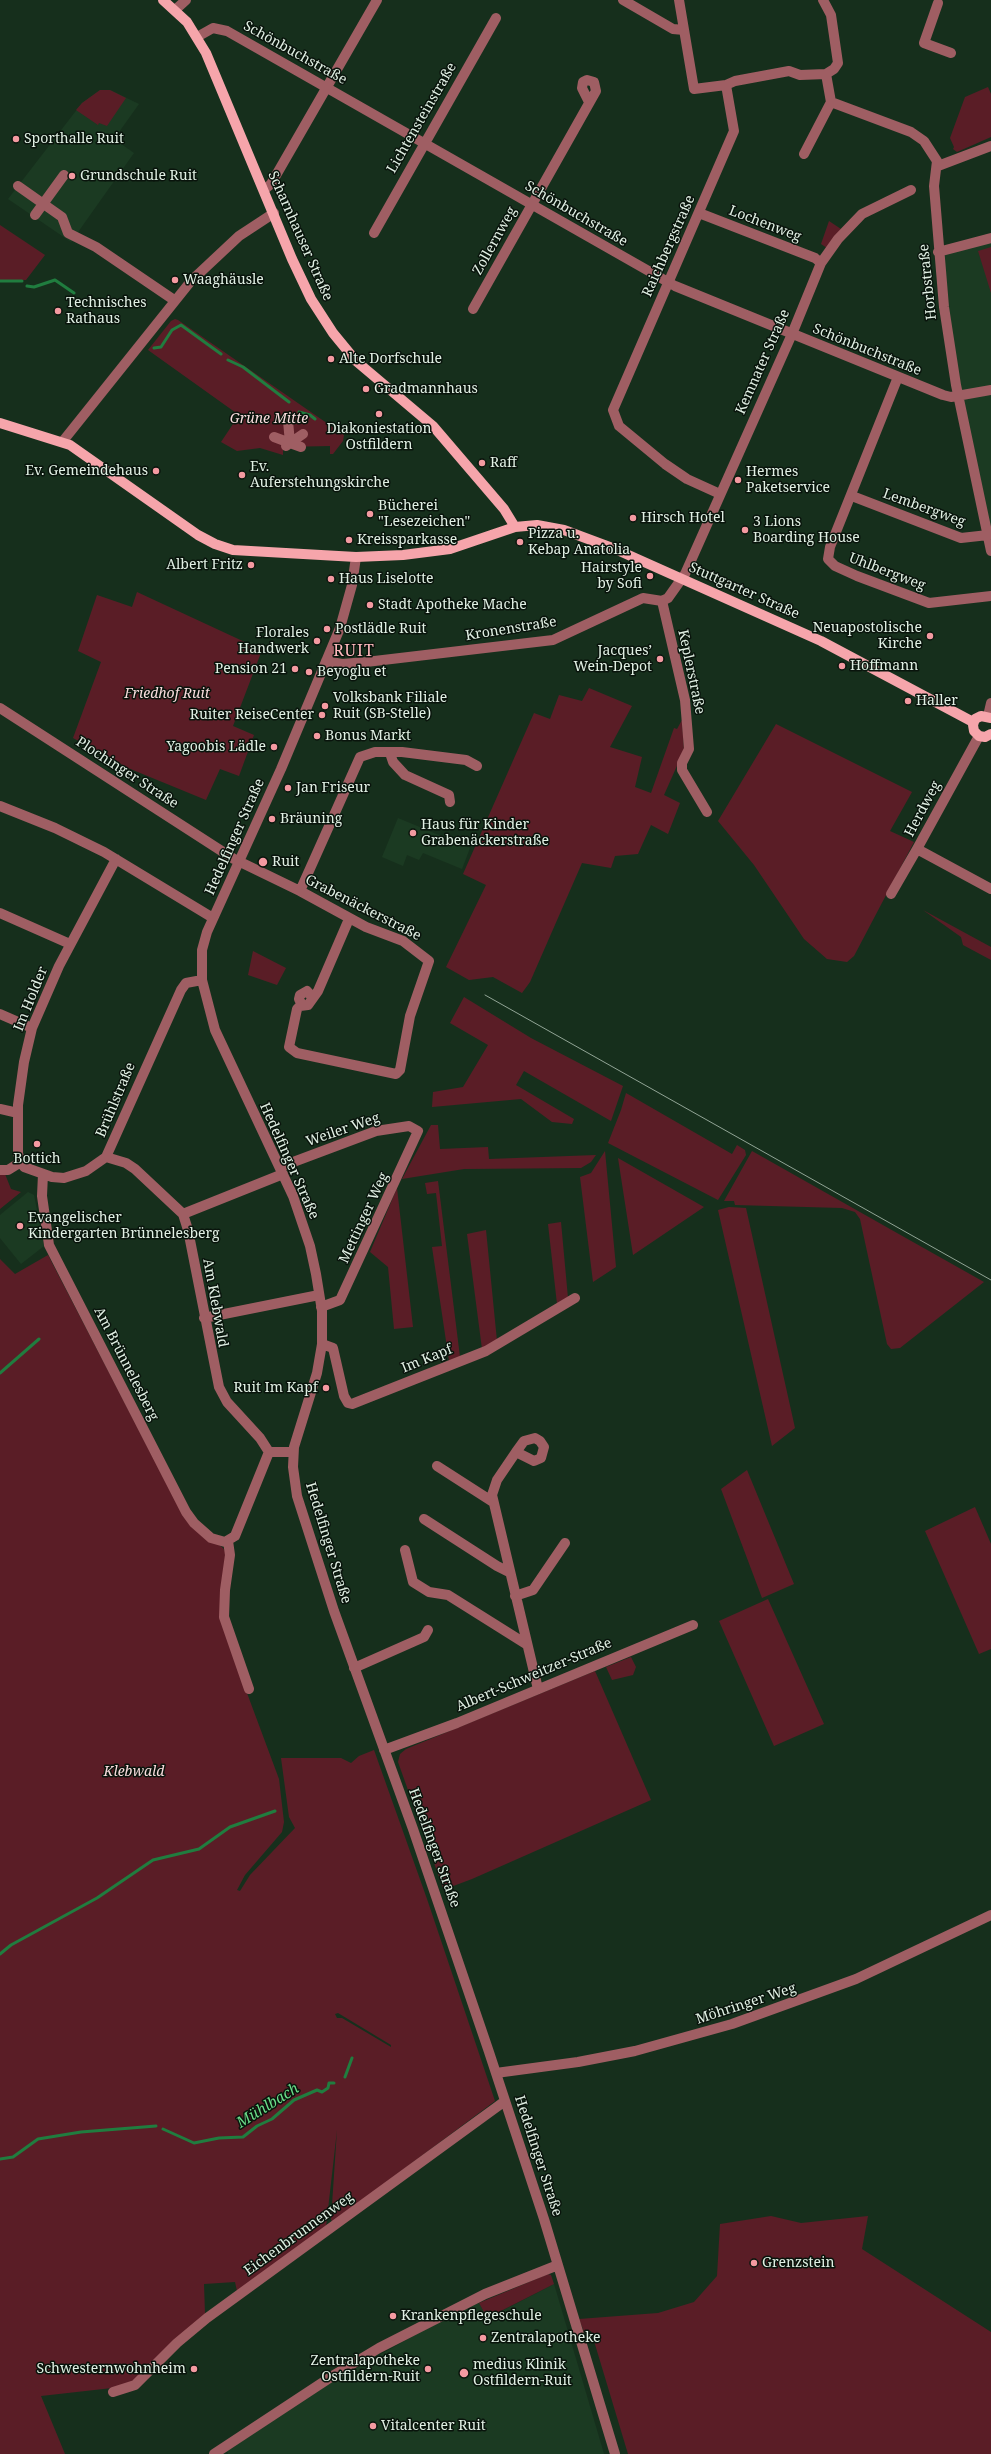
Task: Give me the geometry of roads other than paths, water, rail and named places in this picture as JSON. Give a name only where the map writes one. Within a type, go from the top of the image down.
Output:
[{"type":"main road","name":"Scharnhauser Straße","points":[[163,0],[175,10],[197,37],[307,290],[339,341],[356,361],[433,426],[504,509],[515,527]]},
{"type":"main road","name":"Stuttgarter Straße","points":[[0,423],[63,441],[84,453],[198,535],[215,544],[252,552],[356,557],[444,550],[515,527],[537,525],[564,530],[615,549],[842,651],[973,722]]},
{"type":"main road","points":[[989,717],[978,717],[973,722],[973,728],[979,736],[985,737],[991,734]]},
{"type":"street","points":[[175,10],[186,0]]},
{"type":"street","points":[[264,190],[271,184],[377,0]]},
{"type":"street","points":[[622,0],[673,29],[684,30]]},
{"type":"street","points":[[679,0],[694,89],[726,85],[735,81],[786,72],[800,75],[826,74],[836,68],[838,60],[831,15],[823,0]]},
{"type":"street","points":[[936,1],[924,43],[951,53]]},
{"type":"street","name":"Lichtensteinstraße","points":[[374,233],[496,18]]},
{"type":"street","name":"Schönbuchstraße","points":[[197,37],[208,30],[221,28],[668,282],[898,378],[943,395],[958,396],[991,390]]},
{"type":"street","points":[[804,154],[831,102],[826,74]]},
{"type":"street","name":"Raichbergstraße","points":[[720,494],[688,479],[665,464],[623,429],[613,415],[614,405],[734,131],[726,85]]},
{"type":"street","name":"Zollernweg","points":[[472,309],[589,102]]},
{"type":"street","points":[[831,102],[912,132],[924,140],[939,163],[958,160],[991,146]]},
{"type":"street","name":"Horbstraße","points":[[939,163],[934,186],[938,252],[944,307],[958,396],[991,551]]},
{"type":"street","points":[[35,215],[64,175]]},
{"type":"street","points":[[18,186],[62,217],[70,236],[96,247],[174,300]]},
{"type":"street","name":"Kemnater Straße","points":[[682,580],[792,334],[821,263],[838,239],[862,214],[910,190]]},
{"type":"street","points":[[63,441],[174,300],[225,248],[254,224],[274,213]]},
{"type":"street","name":"Lochenweg","points":[[699,213],[815,258],[821,263]]},
{"type":"street","points":[[938,252],[991,238]]},
{"type":"street","name":"Uhlbergweg","points":[[898,378],[828,553],[830,563],[890,590],[930,603],[991,596]]},
{"type":"street","points":[[287,445],[288,422]]},
{"type":"street","points":[[287,445],[303,434]]},
{"type":"street","points":[[274,438],[287,445],[301,447]]},
{"type":"street","name":"Lembergweg","points":[[852,496],[962,538],[988,535]]},
{"type":"street","name":"Hedelfinger Straße","points":[[356,557],[348,602],[326,661],[239,862],[213,918],[202,950],[202,980],[215,1030],[233,1073],[282,1171],[310,1246],[321,1307],[322,1344],[317,1373],[293,1452],[294,1477],[298,1500],[354,1668],[452,1939],[558,2264],[615,2454]]},
{"type":"street","points":[[662,601],[668,598],[682,580]]},
{"type":"street","name":"Kronenstraße","points":[[326,661],[342,664],[553,640],[643,598],[662,601]]},
{"type":"street","name":"Keplerstraße","points":[[662,601],[685,700],[689,749],[682,763],[682,770],[707,812]]},
{"type":"street","points":[[989,717],[991,703]]},
{"type":"street","name":"Plochinger Straße","points":[[0,708],[239,862]]},
{"type":"street","name":"Herdweg","points":[[891,894],[979,736]]},
{"type":"street","points":[[300,891],[358,760],[367,753],[402,752],[466,760],[477,766]]},
{"type":"street","points":[[390,753],[393,762],[405,775],[449,795],[450,802]]},
{"type":"street","points":[[0,806],[55,828],[116,859],[213,918]]},
{"type":"street","points":[[917,849],[991,889]]},
{"type":"street","name":"Im Holder","points":[[20,1162],[18,1154],[18,1113],[24,1062],[32,1028],[70,944],[116,859]]},
{"type":"street","name":"Grabenäckerstraße","points":[[239,862],[300,891],[349,919],[403,941],[430,961],[410,1016],[400,1070],[396,1074],[291,1051],[289,1046],[297,1009],[302,1005],[299,999],[300,995],[307,992],[312,996],[318,991],[349,919]]},
{"type":"street","points":[[0,913],[70,944]]},
{"type":"street","name":"Brühlstraße","points":[[20,1162],[28,1169],[60,1178],[75,1176],[97,1166],[106,1157],[180,990],[186,983],[202,980]]},
{"type":"street","points":[[0,1014],[32,1028]]},
{"type":"street","points":[[0,1109],[18,1113]]},
{"type":"street","name":"Weiler Weg","points":[[183,1214],[376,1131],[409,1126],[416,1128]]},
{"type":"street","name":"Mettinger Weg","points":[[321,1307],[340,1300],[417,1137],[418,1132],[416,1128]]},
{"type":"street","points":[[106,1157],[126,1163],[135,1169],[183,1214]]},
{"type":"street","points":[[0,1170],[8,1170],[20,1162]]},
{"type":"street","name":"Am Brünnelesberg","points":[[43,1174],[42,1196],[46,1237],[50,1248],[187,1514],[211,1538],[218,1541],[228,1541]]},
{"type":"street","name":"Am Klebwald","points":[[183,1214],[188,1230],[204,1318],[219,1387],[227,1402],[260,1438],[269,1452]]},
{"type":"street","points":[[204,1318],[319,1295]]},
{"type":"street","name":"Im Kapf","points":[[322,1344],[333,1348],[344,1396],[348,1403],[352,1404],[482,1352],[575,1298]]},
{"type":"street","points":[[249,1689],[224,1617],[225,1590],[230,1554],[228,1541],[236,1534],[269,1452],[293,1452]]},
{"type":"street","points":[[516,1452],[495,1483],[492,1492],[509,1572],[538,1689]]},
{"type":"street","points":[[437,1466],[493,1502]]},
{"type":"street","points":[[424,1519],[496,1566],[509,1572]]},
{"type":"street","points":[[515,1596],[533,1590],[565,1543]]},
{"type":"street","points":[[405,1550],[413,1582],[429,1592],[448,1595],[526,1644]]},
{"type":"street","name":"Albert-Schweitzer-Straße","points":[[384,1750],[538,1689],[693,1625]]},
{"type":"street","points":[[354,1668],[424,1637],[428,1630]]},
{"type":"street","name":"Möhringer Weg","points":[[496,2073],[578,2062],[629,2052],[732,2024],[793,2004],[856,1979],[991,1915]]},
{"type":"street","name":"Eichenbrunnenweg","points":[[113,2392],[134,2386],[177,2343],[200,2324],[505,2101]]},
{"type":"street","points":[[214,2454],[334,2375],[379,2348],[486,2294],[558,2264]]},
{"type":"waterway","points":[[27,286],[34,287],[55,280],[74,293]]},
{"type":"waterway","points":[[0,281],[22,281]]},
{"type":"waterway","points":[[154,348],[161,347],[172,330],[181,325],[221,354]]},
{"type":"waterway","points":[[228,360],[243,367],[289,402]]},
{"type":"waterway","points":[[299,412],[310,415],[315,419]]},
{"type":"waterway","points":[[0,1373],[39,1339]]},
{"type":"waterway","points":[[0,1954],[11,1945],[97,1898],[153,1860],[199,1849],[230,1827],[275,1811]]},
{"type":"waterway","name":"Mühlbach","points":[[345,2077],[352,2058]]},
{"type":"waterway","name":"Mühlbach","points":[[163,2129],[194,2143],[219,2138],[243,2137],[257,2126],[272,2119],[294,2100],[317,2090],[322,2092],[328,2088],[329,2083],[334,2083]]},
{"type":"waterway","name":"Mühlbach","points":[[0,2159],[13,2157],[38,2139],[81,2132],[156,2126]]},
{"type":"tram line","points":[[485,995],[991,1280]]},
{"type":"place","name":"Sporthalle Ruit","points":[[16,139]]},
{"type":"place","name":"Grundschule Ruit","points":[[72,176]]},
{"type":"place","name":"Waaghäusle","points":[[175,280]]},
{"type":"place","name":"Technisches Rathaus","points":[[58,311]]},
{"type":"place","name":"Alte Dorfschule","points":[[331,359]]},
{"type":"place","name":"Gradmannhaus","points":[[366,389]]},
{"type":"place","name":"Diakoniestation Ostfildern","points":[[379,414]]},
{"type":"place","name":"Raff","points":[[482,463]]},
{"type":"place","name":"Ev. Gemeindehaus","points":[[156,471]]},
{"type":"place","name":"Ev. Auferstehungskirche","points":[[242,475]]},
{"type":"place","name":"Hermes Paketservice","points":[[738,480]]},
{"type":"place","name":"Bücherei \"Lesezeichen\"","points":[[370,514]]},
{"type":"place","name":"Hirsch Hotel","points":[[633,518]]},
{"type":"place","name":"3 Lions Boarding House","points":[[745,530]]},
{"type":"place","name":"Kreissparkasse","points":[[349,540]]},
{"type":"place","name":"Pizza u. Kebap Anatolia","points":[[520,542]]},
{"type":"place","name":"Albert Fritz","points":[[251,565]]},
{"type":"place","name":"Hairstyle by Sofi","points":[[650,576]]},
{"type":"place","name":"Haus Liselotte","points":[[331,579]]},
{"type":"place","name":"Stadt Apotheke Mache","points":[[370,605]]},
{"type":"place","name":"Postlädle Ruit","points":[[327,629]]},
{"type":"place","name":"Neuapostolische Kirche","points":[[930,636]]},
{"type":"place","name":"Florales Handwerk","points":[[317,641]]},
{"type":"place","name":"Jacques’ Wein-Depot","points":[[660,659]]},
{"type":"place","name":"Hoffmann","points":[[842,666]]},
{"type":"place","name":"Pension 21","points":[[295,669]]},
{"type":"place","name":"Beyoglu et","points":[[309,672]]},
{"type":"place","name":"Haller","points":[[908,701]]},
{"type":"place","name":"Volksbank Filiale Ruit (SB-Stelle)","points":[[325,706]]},
{"type":"place","name":"Ruiter ReiseCenter","points":[[322,715]]},
{"type":"place","name":"Bonus Markt","points":[[317,736]]},
{"type":"place","name":"Yagoobis Lädle","points":[[274,747]]},
{"type":"place","name":"Jan Friseur","points":[[288,788]]},
{"type":"place","name":"Bräuning","points":[[272,819]]},
{"type":"place","name":"Haus für Kinder Grabenäckerstraße","points":[[413,833]]},
{"type":"place","name":"Ruit","points":[[263,862]]},
{"type":"place","name":"Bottich","points":[[37,1144]]},
{"type":"place","name":"Evangelischer Kindergarten Brünnelesberg","points":[[20,1226]]},
{"type":"place","name":"Ruit Im Kapf","points":[[326,1388]]},
{"type":"place","name":"Grenzstein","points":[[754,2263]]},
{"type":"place","name":"Krankenpflegeschule","points":[[393,2316]]},
{"type":"place","name":"Zentralapotheke","points":[[483,2338]]},
{"type":"place","name":"Schwesternwohnheim","points":[[194,2369]]},
{"type":"place","name":"Zentralapotheke Ostfildern-Ruit","points":[[428,2369]]},
{"type":"place","name":"medius Klinik Ostfildern-Ruit","points":[[464,2373]]},
{"type":"place","name":"Vitalcenter Ruit","points":[[373,2426]]},
{"type":"district","name":"RUIT","points":[[354,651]]},
{"type":"park label","name":"Grüne Mitte","points":[[269,419]]},
{"type":"park label","name":"Friedhof Ruit","points":[[167,694]]},
{"type":"park label","name":"Klebwald","points":[[134,1772]]}]
